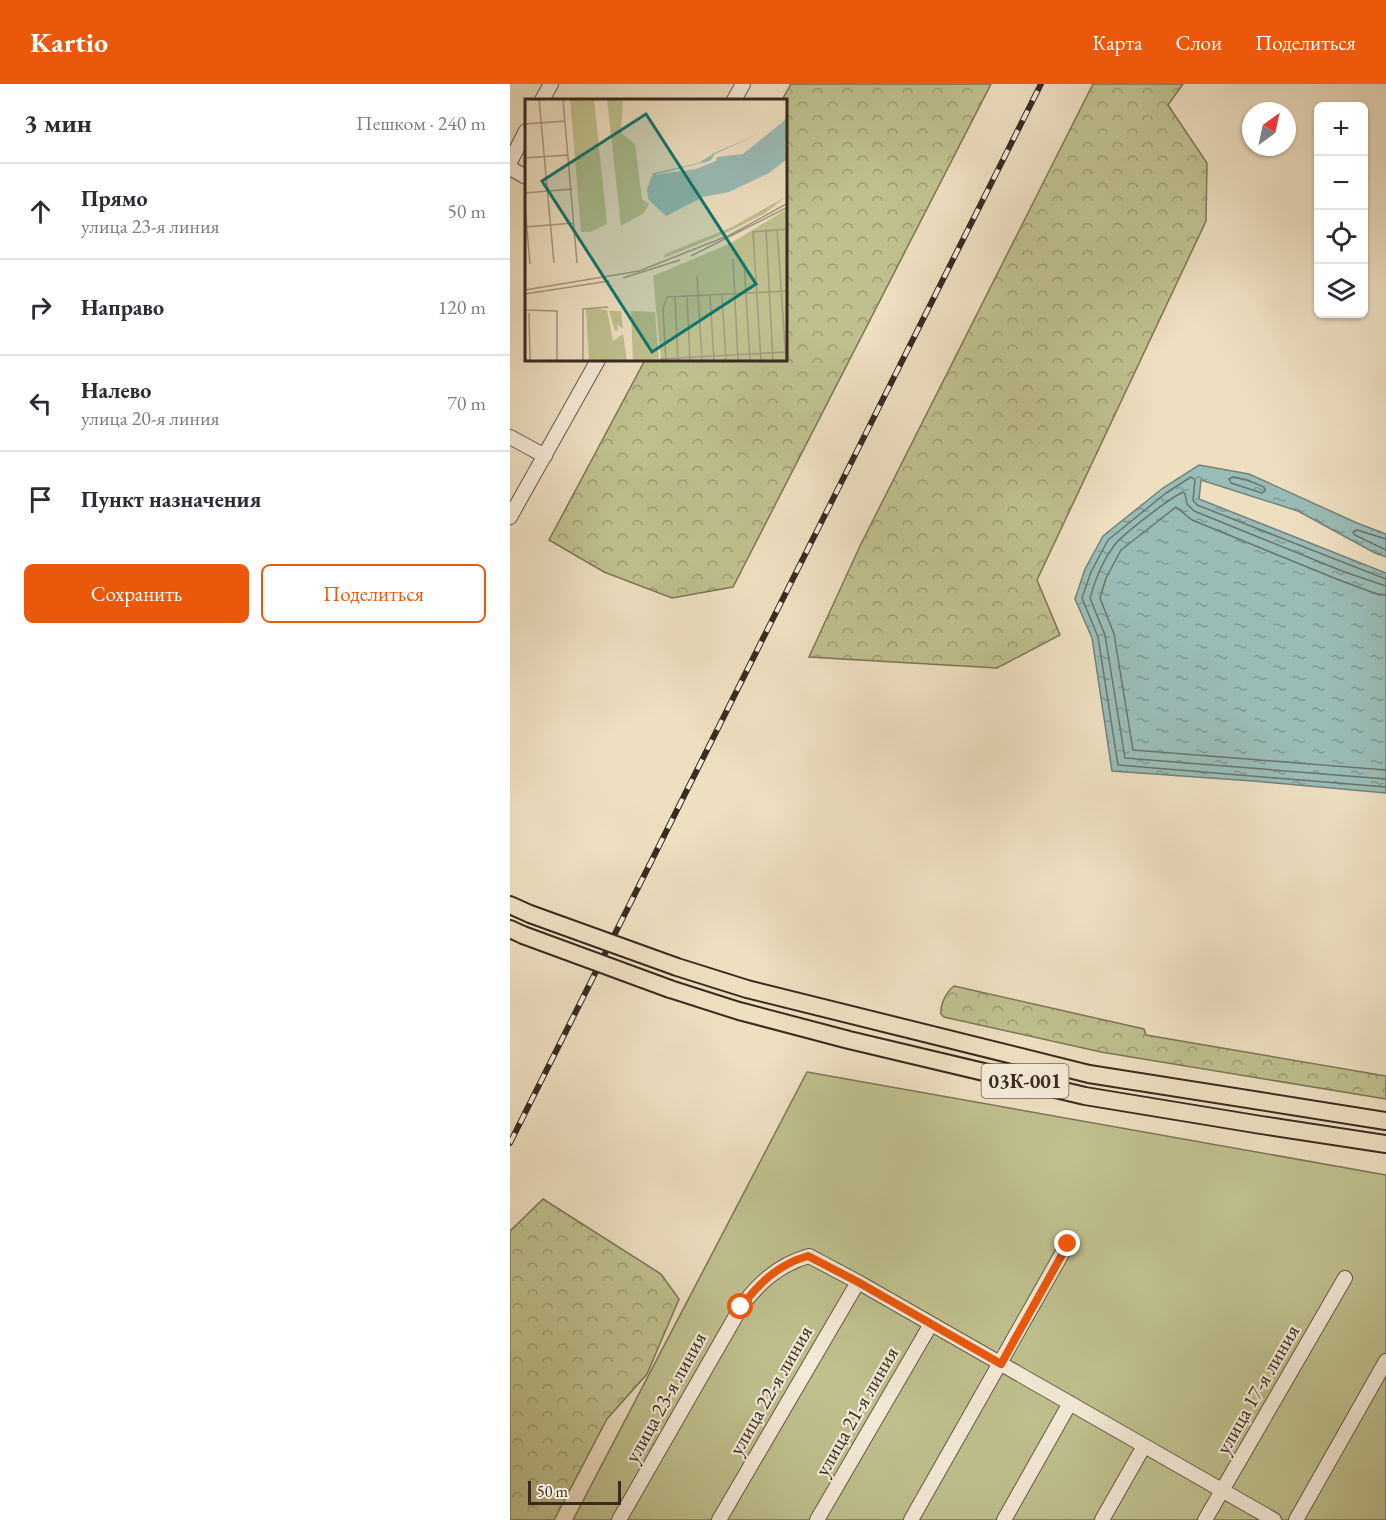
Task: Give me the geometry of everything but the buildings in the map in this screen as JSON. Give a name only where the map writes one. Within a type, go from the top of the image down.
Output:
[{"type":"main road","name":"03К-001","points":[[510,905],[677,967],[758,992],[1089,1074],[1386,1120]]},
{"type":"main road","name":"03К-001","points":[[517,932],[670,989],[739,1011],[838,1037],[1085,1096],[1386,1144]]},
{"type":"street","points":[[543,99],[551,84]]},
{"type":"street","points":[[735,99],[743,84]]},
{"type":"street","points":[[510,162],[525,132]]},
{"type":"street","points":[[510,168],[525,176]]},
{"type":"street","points":[[510,517],[597,362]]},
{"type":"street","points":[[510,437],[545,456]]},
{"type":"street","points":[[911,1520],[1068,1244]]},
{"type":"street","name":"улица 23-я линия","points":[[620,1520],[741,1307],[757,1286],[789,1263],[808,1256],[858,1282]]},
{"type":"street","name":"улица 17-я линия","points":[[1205,1520],[1345,1278]]},
{"type":"street","points":[[858,1282],[1274,1520]]},
{"type":"street","name":"улица 22-я линия","points":[[719,1520],[858,1282]]},
{"type":"street","name":"улица 21-я линия","points":[[817,1520],[931,1324]]},
{"type":"street","points":[[1296,1520],[1386,1361]]},
{"type":"street","points":[[1004,1520],[1070,1403]]},
{"type":"street","points":[[1102,1520],[1144,1446]]},
{"type":"green space","points":[[791,84],[991,84],[733,587],[672,598],[604,572],[549,540],[644,362],[788,362],[788,99],[783,99]]},
{"type":"green space","points":[[1093,84],[1183,84],[1168,105],[1207,163],[1206,221],[1037,580],[1060,635],[997,668],[809,657],[860,546]]},
{"type":"green space","points":[[954,986],[1144,1029],[1146,1035],[1386,1076],[1386,1099],[1101,1052],[944,1017],[941,1014],[943,1003]]},
{"type":"green space","points":[[807,1072],[1386,1175],[1386,1520],[573,1520]]},
{"type":"green space","points":[[543,1199],[661,1274],[679,1299],[647,1374],[607,1419],[554,1520],[510,1520],[510,1231]]},
{"type":"water","points":[[1199,465],[1249,474],[1386,534],[1386,557],[1298,511],[1201,480],[1199,499],[1386,573],[1386,793],[1112,771],[1092,638],[1075,599],[1085,569],[1103,536],[1163,488]]},
{"type":"railway","points":[[510,1143],[1041,84]]},
{"type":"route","points":[[741,1307],[768,1276],[789,1263],[808,1256],[1001,1364],[1068,1244]]}]
